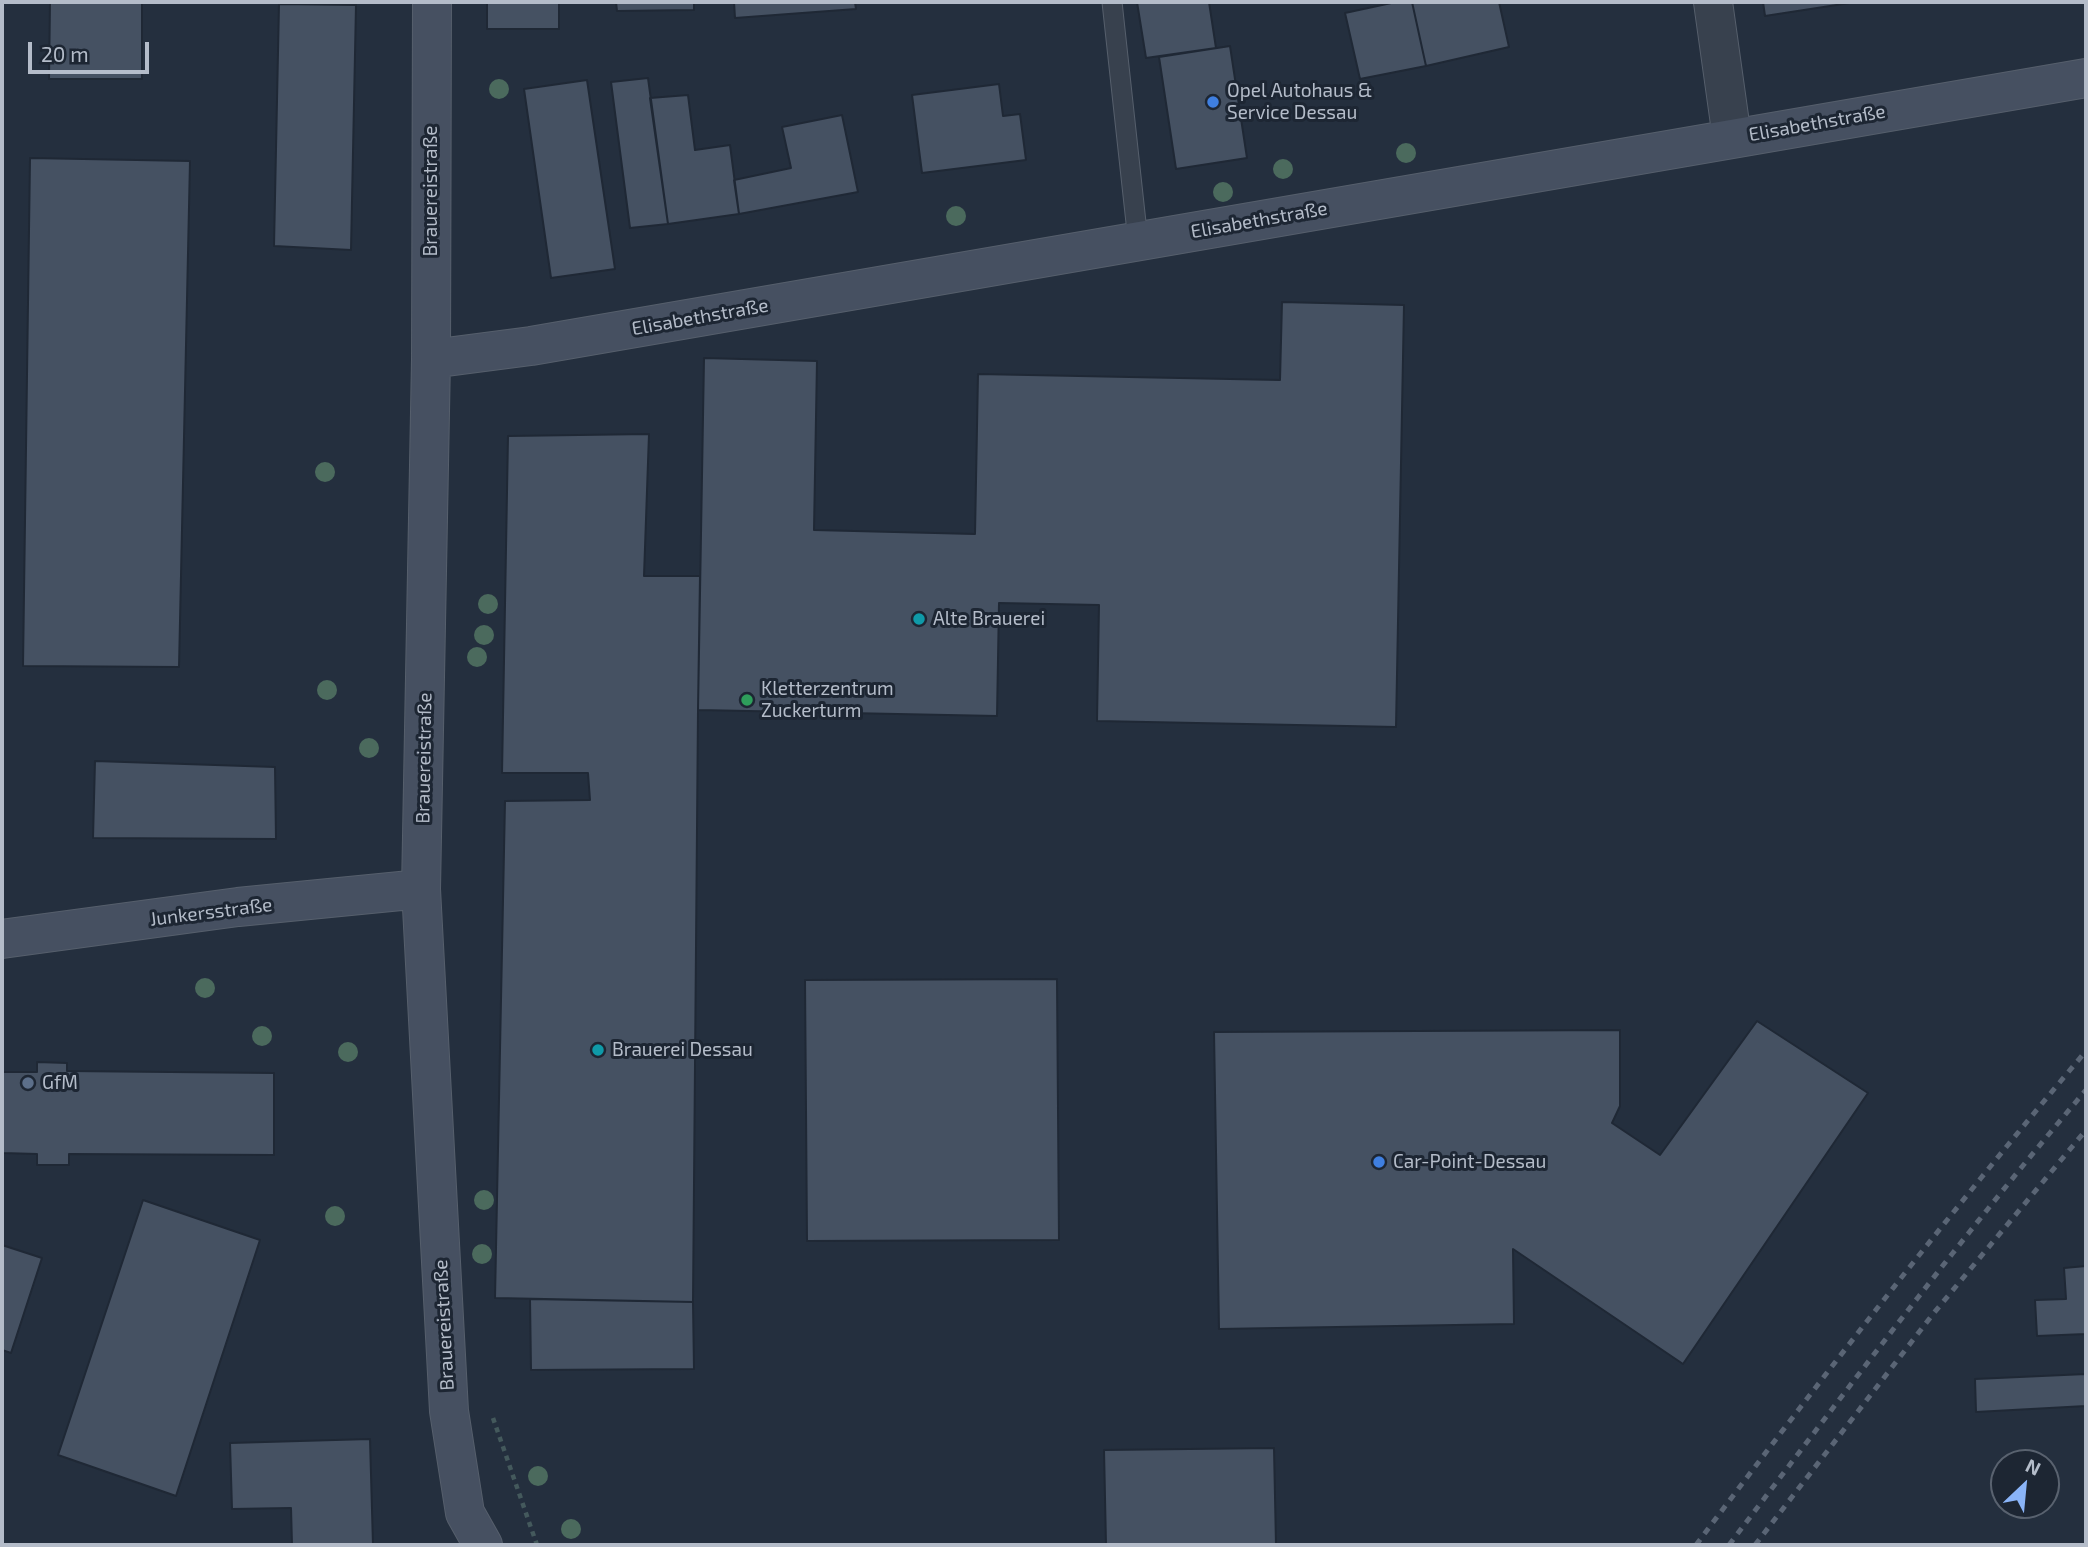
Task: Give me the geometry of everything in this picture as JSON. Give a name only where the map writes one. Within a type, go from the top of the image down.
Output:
[{"type":"street","name":"Brauereistraße","points":[[432,2],[431,359],[421,889],[449,1411],[467,1534]]},
{"type":"street","points":[[1713,2],[1732,138]]},
{"type":"street","name":"Elisabethstraße","points":[[431,359],[531,346],[2086,78]]},
{"type":"street","name":"Junkersstraße","points":[[2,939],[238,908],[421,889]]},
{"type":"lane","points":[[1112,2],[1138,241]]},
{"type":"path","points":[[493,1417],[537,1545]]},
{"type":"building","points":[[50,2],[142,2],[142,79],[49,79]]},
{"type":"building","points":[[487,2],[559,2],[559,29],[487,29]]},
{"type":"building","points":[[616,2],[694,2],[694,10],[617,11]]},
{"type":"building","points":[[734,2],[855,2],[856,9],[735,18]]},
{"type":"building","points":[[1137,2],[1209,2],[1216,48],[1146,58]]},
{"type":"building","points":[[1396,2],[1412,2],[1426,66],[1360,79],[1345,13]]},
{"type":"building","points":[[1412,2],[1499,2],[1509,47],[1426,66]]},
{"type":"building","points":[[1763,2],[1856,2],[1765,16]]},
{"type":"building","points":[[279,4],[356,5],[351,250],[274,246]]},
{"type":"building","points":[[1230,46],[1247,158],[1176,169],[1159,57]]},
{"type":"building","points":[[648,78],[668,224],[630,228],[611,82]]},
{"type":"building","points":[[587,80],[615,269],[551,278],[524,89]]},
{"type":"building","points":[[999,84],[1003,116],[1020,114],[1026,160],[922,173],[912,95]]},
{"type":"building","points":[[688,95],[695,150],[730,145],[739,214],[668,224],[650,98]]},
{"type":"building","points":[[842,115],[858,192],[739,214],[734,180],[791,168],[782,127]]},
{"type":"building","points":[[30,158],[190,161],[179,667],[23,666]]},
{"type":"building","points":[[1282,302],[1404,305],[1396,727],[1097,721],[1099,605],[999,603],[997,716],[698,710],[704,358],[817,361],[814,530],[975,534],[978,374],[1280,380]]},
{"type":"building","name":"Brauerei Dessau","points":[[649,434],[644,576],[700,576],[693,1302],[495,1298],[505,801],[590,800],[588,773],[502,773],[508,436]]},
{"type":"building","points":[[95,761],[275,767],[276,839],[93,838]]},
{"type":"building","points":[[1057,979],[1059,1240],[807,1241],[805,980]]},
{"type":"building","points":[[1757,1021],[1868,1093],[1683,1364],[1513,1249],[1514,1324],[1219,1329],[1214,1032],[1620,1030],[1620,1106],[1612,1123],[1660,1155]]},
{"type":"building","points":[[37,1062],[67,1063],[67,1071],[274,1073],[274,1155],[69,1154],[69,1165],[37,1165],[37,1154],[2,1153],[2,1072],[37,1072]]},
{"type":"building","points":[[143,1200],[260,1240],[176,1496],[58,1455]]},
{"type":"building","points":[[2,1245],[42,1258],[11,1353],[2,1350]]},
{"type":"building","points":[[2086,1266],[2086,1334],[2037,1336],[2035,1300],[2066,1299],[2064,1268]]},
{"type":"building","points":[[530,1299],[693,1302],[694,1369],[531,1370]]},
{"type":"building","points":[[2086,1374],[2086,1406],[1976,1412],[1975,1379]]},
{"type":"building","points":[[370,1439],[373,1545],[292,1545],[291,1508],[232,1509],[230,1443]]},
{"type":"building","points":[[1274,1448],[1276,1545],[1106,1545],[1104,1450]]},
{"type":"railway","points":[[1696,1545],[1888,1295],[2086,1051]]},
{"type":"railway","points":[[1729,1545],[1949,1258],[2086,1090]]},
{"type":"railway","points":[[1755,1545],[1933,1314],[2086,1130]]},
{"type":"place","name":"Opel Autohaus & Service Dessau","points":[[1213,102]]},
{"type":"place","name":"Alte Brauerei","points":[[919,619]]},
{"type":"place","name":"Kletterzentrum Zuckerturm","points":[[747,700]]},
{"type":"place","name":"Brauerei Dessau","points":[[598,1050]]},
{"type":"place","name":"GfM","points":[[28,1083]]},
{"type":"place","name":"Car-Point-Dessau","points":[[1379,1162]]}]
